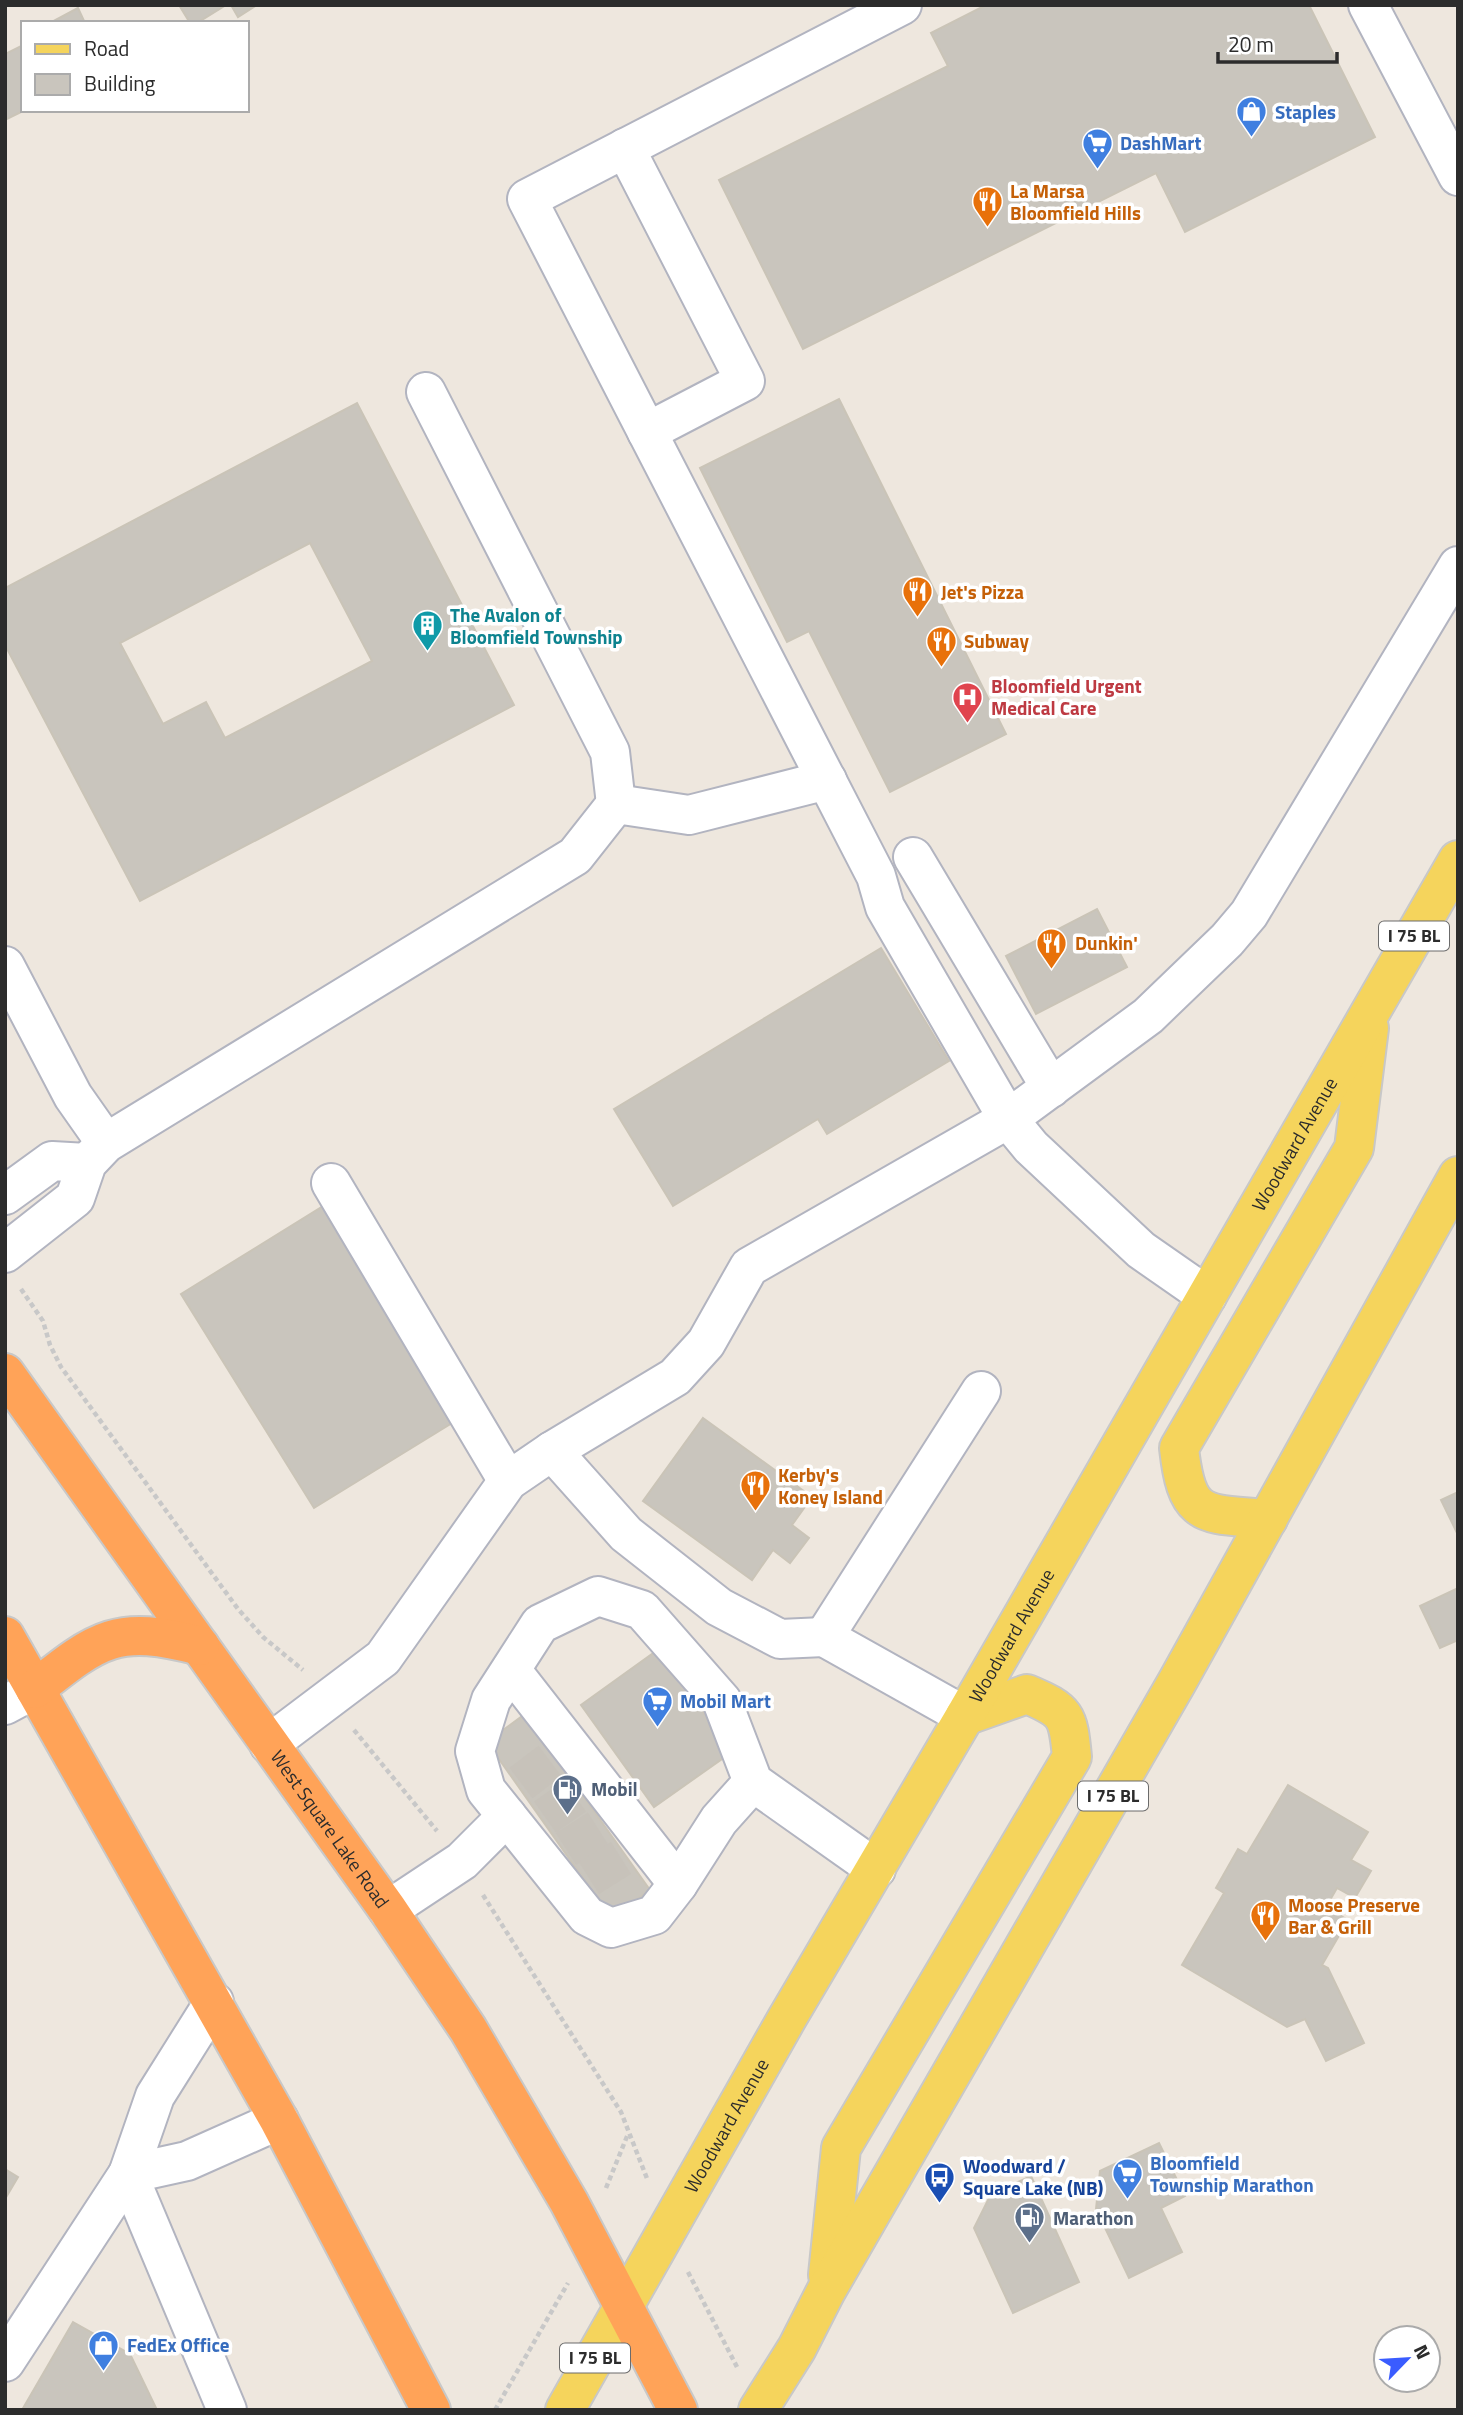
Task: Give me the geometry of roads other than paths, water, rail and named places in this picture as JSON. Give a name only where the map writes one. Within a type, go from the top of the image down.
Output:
[{"type":"highway","name":"West Square Lake Road","points":[[5,1373],[388,1910],[468,2029],[569,2202],[678,2410]]},
{"type":"highway","points":[[5,1636],[20,1697],[214,2002],[431,2410]]},
{"type":"highway","points":[[20,1697],[82,1652],[119,1637],[165,1637],[200,1646]]},
{"type":"main road","name":"Woodward Avenue","points":[[565,2410],[786,2020],[965,1716],[1458,860]]},
{"type":"main road","points":[[1268,1519],[1217,1514],[1200,1509],[1182,1478],[1179,1448],[1354,1149],[1371,1012]]},
{"type":"main road","name":"I 75 BL","points":[[758,2410],[797,2348],[826,2291],[1051,1904],[1458,1176]]},
{"type":"main road","points":[[826,2291],[841,2148],[1072,1757],[1069,1724],[1053,1705],[1027,1694],[965,1716]]},
{"type":"lane","points":[[902,5],[527,199],[876,876],[885,908],[1008,1119],[1031,1147],[1141,1250],[1207,1296]]},
{"type":"lane","points":[[1368,5],[1458,176]]},
{"type":"lane","points":[[625,148],[746,381],[647,432]]},
{"type":"lane","points":[[5,1195],[52,1161],[97,1153],[575,856],[615,804],[610,752],[426,392]]},
{"type":"lane","points":[[269,1744],[383,1658],[508,1481],[552,1451],[675,1377],[706,1343],[749,1267],[1008,1119],[1148,1016],[1227,940],[1249,914],[1458,566]]},
{"type":"lane","points":[[615,804],[689,815],[827,780]]},
{"type":"lane","points":[[913,857],[1051,1087]]},
{"type":"lane","points":[[927,978],[970,953]]},
{"type":"lane","points":[[5,965],[73,1096],[97,1153],[75,1198],[5,1253]]},
{"type":"lane","points":[[331,1183],[508,1481]]},
{"type":"lane","points":[[824,1637],[981,1391]]},
{"type":"lane","points":[[552,1451],[626,1534],[719,1607],[780,1639],[824,1637],[965,1716]]},
{"type":"lane","points":[[678,1884],[622,1836],[542,1793],[486,1790],[475,1751],[491,1700],[540,1624],[598,1596],[642,1610],[722,1701],[753,1782],[876,1869]]},
{"type":"lane","points":[[511,1670],[542,1793],[567,1870],[587,1916],[611,1928],[654,1915],[678,1884],[719,1820],[753,1782]]},
{"type":"lane","points":[[388,1910],[462,1861],[542,1793]]},
{"type":"lane","points":[[5,2362],[128,2174],[155,2096],[214,2002]]},
{"type":"lane","points":[[128,2174],[187,2161],[279,2120]]},
{"type":"lane","points":[[128,2174],[227,2410]]},
{"type":"tunnel","points":[[521,1783],[550,1761]]},
{"type":"tunnel","points":[[545,1817],[575,1796]]},
{"type":"tunnel","points":[[566,1849],[599,1828]]},
{"type":"tunnel","points":[[589,1878],[621,1858]]},
{"type":"place","name":"Staples","points":[[1252,139]]},
{"type":"place","name":"DashMart","points":[[1097,170]]},
{"type":"place","name":"La Marsa Bloomfield Hills","points":[[987,229]]},
{"type":"place","name":"Jet's Pizza","points":[[918,619]]},
{"type":"place","name":"The Avalon of Bloomfield Township","points":[[427,653]]},
{"type":"place","name":"Subway","points":[[941,668]]},
{"type":"place","name":"Bloomfield Urgent Medical Care","points":[[968,724]]},
{"type":"place","name":"Dunkin'","points":[[1052,970]]},
{"type":"place","name":"Kerby's Koney Island","points":[[755,1513]]},
{"type":"place","name":"Mobil Mart","points":[[657,1728]]},
{"type":"place","name":"Mobil","points":[[568,1816]]},
{"type":"place","name":"Moose Preserve Bar & Grill","points":[[1265,1943]]},
{"type":"place","name":"Bloomfield Township Marathon","points":[[1127,2201]]},
{"type":"place","name":"Woodward / Square Lake (NB)","points":[[940,2204]]},
{"type":"place","name":"Marathon","points":[[1030,2245]]},
{"type":"place","name":"FedEx Office","points":[[104,2372]]}]
